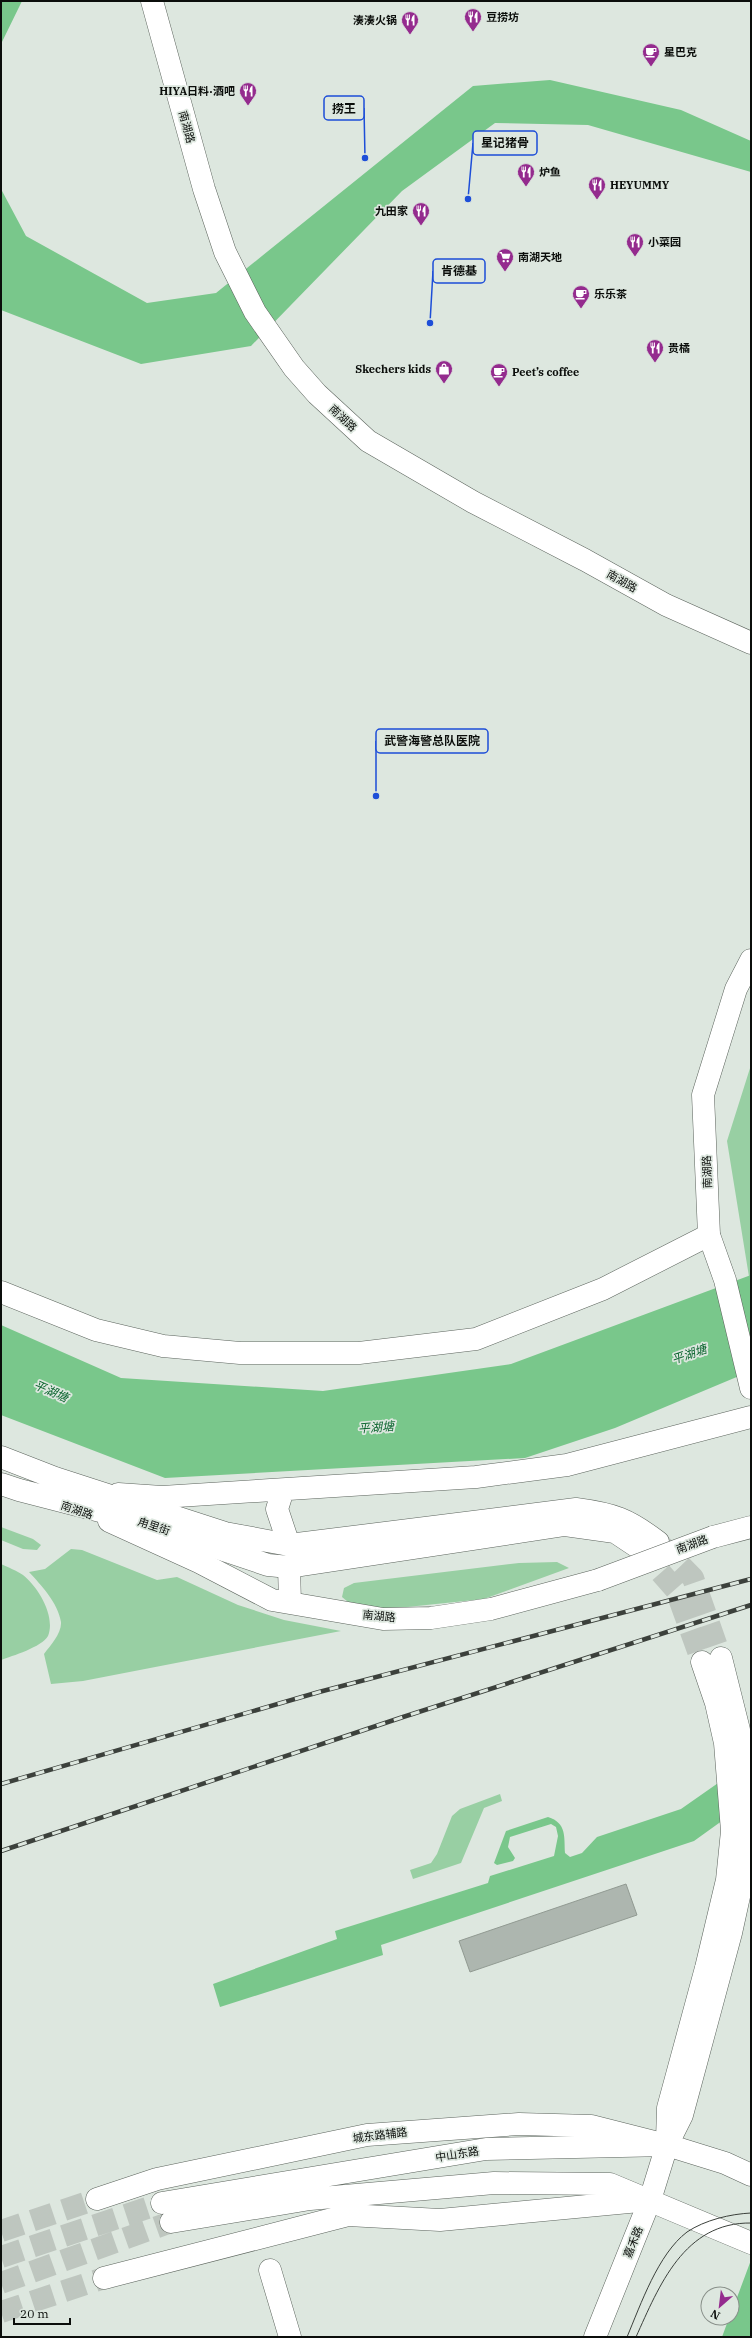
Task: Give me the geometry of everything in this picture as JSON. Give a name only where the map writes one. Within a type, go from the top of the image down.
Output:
[{"type":"street","name":"南湖路","points":[[152,1],[204,189],[225,252],[255,312],[294,368],[317,394],[368,441],[473,502],[585,560],[666,605],[751,643]]},
{"type":"street","name":"南湖路","points":[[750,1385],[725,1280],[709,1235],[703,1095],[736,989],[751,960]]},
{"type":"street","points":[[1,1292],[96,1330],[163,1346],[240,1354],[359,1353],[476,1339],[603,1289],[709,1235]]},
{"type":"street","points":[[101,1492],[162,1497],[476,1477],[567,1466],[751,1417]]},
{"type":"street","points":[[1,1457],[55,1478],[225,1533],[288,1545],[277,1508],[283,1490]]},
{"type":"street","name":"南湖路","points":[[10,1487],[119,1524],[272,1600],[382,1619],[431,1618],[491,1609],[598,1580],[713,1537],[751,1527]]},
{"type":"street","name":"甪里街","points":[[10,1487],[131,1518],[268,1565],[298,1566],[565,1525],[615,1532],[648,1545],[639,1527],[608,1513],[576,1509],[288,1545]]},
{"type":"street","points":[[290,1603],[298,1566]]},
{"type":"street","name":"嘉禾路","points":[[596,2337],[650,2200],[667,2145],[668,2108],[706,1968],[727,1880],[732,1831],[726,1743],[716,1703],[712,1660]]},
{"type":"street","name":"城东路辅路","points":[[97,2199],[157,2179],[367,2135],[519,2124],[591,2126],[667,2145]]},
{"type":"street","name":"中山东路","points":[[162,2203],[486,2149],[667,2145],[725,2163],[751,2175]]},
{"type":"street","points":[[171,2222],[310,2199],[494,2183],[610,2184],[701,2220],[751,2243]]},
{"type":"street","points":[[104,2278],[348,2215],[440,2220],[650,2200]]},
{"type":"street","points":[[270,2270],[290,2337]]},
{"type":"shaded area","points":[[751,1065],[751,1289],[727,1141]]},
{"type":"shaded area","points":[[1,1527],[33,1539],[41,1545],[37,1550],[23,1549],[1,1540]]},
{"type":"shaded area","points":[[71,1549],[82,1550],[157,1580],[177,1577],[238,1605],[284,1620],[341,1631],[83,1681],[51,1684],[44,1654],[58,1635],[61,1622],[53,1601],[29,1572],[45,1569]]},
{"type":"shaded area","points":[[557,1562],[569,1568],[484,1599],[388,1609],[353,1606],[342,1597],[344,1588],[354,1583],[519,1563]]},
{"type":"shaded area","points":[[1,1564],[23,1575],[40,1594],[48,1611],[50,1628],[48,1636],[40,1644],[1,1660]]},
{"type":"shaded area","points":[[500,1794],[502,1801],[484,1808],[461,1863],[413,1879],[410,1870],[431,1863],[437,1854],[452,1816],[460,1809]]},
{"type":"water","points":[[1,1],[22,1],[1,44]]},
{"type":"water","points":[[550,80],[681,110],[751,141],[751,172],[588,125],[495,123],[402,191],[251,346],[141,364],[1,310],[1,189],[26,236],[147,303],[216,293],[473,86]]},
{"type":"water","name":"平湖塘","points":[[751,1275],[751,1371],[615,1428],[525,1458],[165,1478],[1,1415],[1,1325],[121,1378],[323,1391],[511,1364]]},
{"type":"water","points":[[751,1760],[751,1800],[694,1841],[381,1945],[383,1955],[220,2007],[213,1984],[337,1939],[335,1931],[488,1883],[490,1876],[554,1856],[558,1836],[556,1827],[551,1824],[510,1837],[508,1847],[515,1858],[513,1861],[497,1865],[494,1863],[506,1831],[548,1817],[559,1823],[564,1836],[565,1853],[570,1857],[582,1853],[597,1837],[681,1809]]},
{"type":"water","points":[[751,2260],[751,2337],[722,2337],[726,2326],[740,2326],[740,2290]]},
{"type":"building","points":[[626,1884],[637,1915],[470,1972],[459,1941]]},
{"type":"tunnel","points":[[658,1542],[693,1578],[721,1658]]},
{"type":"tunnel","points":[[639,1548],[676,1590],[702,1662]]},
{"type":"tunnel","points":[[1,2231],[97,2199]]},
{"type":"tunnel","points":[[1,2257],[162,2203]]},
{"type":"tunnel","points":[[1,2283],[171,2222]]},
{"type":"tunnel","points":[[1,2312],[104,2278]]},
{"type":"tram line","points":[[627,2337],[651,2280],[667,2253],[677,2241],[687,2232],[702,2224],[726,2216],[751,2213]]},
{"type":"tram line","points":[[636,2337],[665,2278],[677,2260],[691,2245],[708,2233],[728,2226],[751,2223]]},
{"type":"railway","points":[[1,1784],[319,1692],[751,1579]]},
{"type":"railway","points":[[1,1851],[403,1717],[751,1605]]},
{"type":"place","name":"豆捞坊","points":[[473,32]]},
{"type":"place","name":"湊湊火锅","points":[[410,35]]},
{"type":"place","name":"星巴克","points":[[651,67]]},
{"type":"place","name":"HIYA日料·酒吧","points":[[248,106]]},
{"type":"place","name":"捞王","points":[[365,158]]},
{"type":"place","name":"炉鱼","points":[[526,187]]},
{"type":"place","name":"星记猪骨","points":[[468,199]]},
{"type":"place","name":"HEYUMMY","points":[[597,200]]},
{"type":"place","name":"九田家","points":[[421,226]]},
{"type":"place","name":"小菜园","points":[[635,257]]},
{"type":"place","name":"南湖天地","points":[[505,272]]},
{"type":"place","name":"乐乐茶","points":[[581,309]]},
{"type":"place","name":"肯德基","points":[[430,323]]},
{"type":"place","name":"贵橘","points":[[655,363]]},
{"type":"place","name":"Skechers kids","points":[[444,384]]},
{"type":"place","name":"Peet’s coffee","points":[[499,387]]},
{"type":"place","name":"武警海警总队医院","points":[[376,796]]}]
